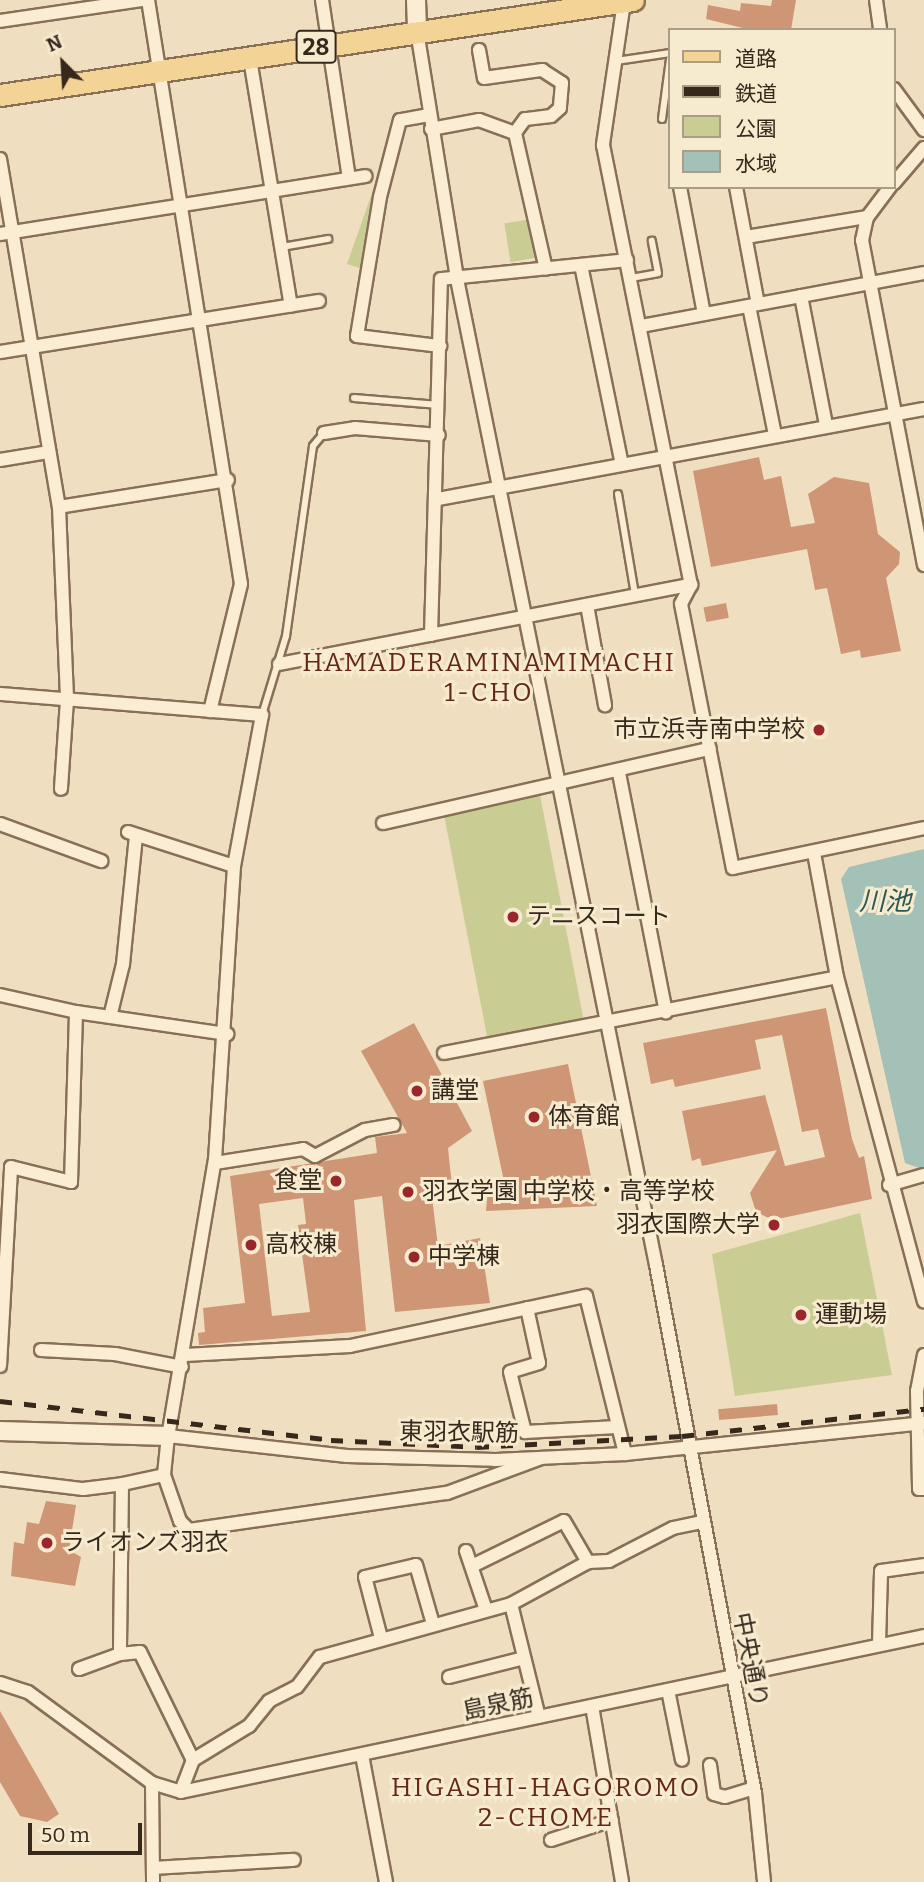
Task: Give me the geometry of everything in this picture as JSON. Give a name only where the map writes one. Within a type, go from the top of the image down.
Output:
[{"type":"main road","name":"28","points":[[0,95],[619,2]]},
{"type":"street","points":[[0,21],[142,0]]},
{"type":"street","points":[[148,0],[180,206],[228,480],[241,584],[209,711]]},
{"type":"street","points":[[322,0],[349,178]]},
{"type":"street","points":[[416,0],[417,31]]},
{"type":"street","points":[[876,0],[880,28]]},
{"type":"street","points":[[619,2],[616,61],[603,145],[691,585],[681,604],[733,868],[924,828]]},
{"type":"street","name":"中央通り","points":[[417,31],[457,279],[501,487],[754,1788],[764,1882]]},
{"type":"street","points":[[479,50],[484,78],[542,70],[562,83],[560,108],[551,116],[525,119],[516,133],[546,269]]},
{"type":"street","points":[[250,59],[291,306]]},
{"type":"street","points":[[896,92],[924,130]]},
{"type":"street","points":[[440,346],[357,336],[380,197],[400,120],[479,120],[516,133]]},
{"type":"street","points":[[896,181],[924,148]]},
{"type":"street","points":[[0,159],[6,233],[31,347],[59,507],[67,700],[61,789]]},
{"type":"street","points":[[6,233],[365,176]]},
{"type":"street","points":[[680,189],[704,314]]},
{"type":"street","points":[[736,189],[775,435]]},
{"type":"street","points":[[888,189],[867,217],[862,240],[920,525],[924,565]]},
{"type":"street","points":[[746,237],[867,217]]},
{"type":"street","points":[[431,635],[438,499],[441,279],[627,260]]},
{"type":"street","points":[[581,265],[622,464]]},
{"type":"street","points":[[641,326],[924,273]]},
{"type":"street","points":[[801,296],[826,425]]},
{"type":"street","points":[[0,352],[319,301]]},
{"type":"street","points":[[438,499],[826,425],[924,409]]},
{"type":"street","points":[[324,433],[355,428],[439,435]]},
{"type":"street","points":[[0,460],[49,452]]},
{"type":"street","points":[[59,507],[228,480]]},
{"type":"street","points":[[279,664],[691,585]]},
{"type":"street","points":[[587,605],[605,705]]},
{"type":"street","points":[[0,695],[262,715],[234,866],[227,1034],[215,1163],[184,1361],[168,1436],[164,1475],[189,1530],[447,1493],[541,1458]]},
{"type":"street","points":[[383,823],[619,773],[710,750]]},
{"type":"street","points":[[619,773],[666,1012]]},
{"type":"street","points":[[0,824],[101,861]]},
{"type":"street","points":[[110,1017],[125,952],[132,834],[234,866]]},
{"type":"street","points":[[814,853],[837,977],[889,1185],[924,1302]]},
{"type":"street","points":[[444,1053],[837,977]]},
{"type":"street","points":[[0,995],[76,1012],[227,1034]]},
{"type":"street","points":[[0,1366],[2,1263],[11,1167],[71,1182],[76,1012]]},
{"type":"street","points":[[215,1163],[303,1149],[315,1156],[365,1130],[394,1125]]},
{"type":"street","points":[[889,1185],[924,1175]]},
{"type":"street","points":[[41,1350],[184,1361],[350,1346],[586,1296],[625,1454]]},
{"type":"street","points":[[527,1308],[539,1363],[510,1372],[525,1432],[617,1427]]},
{"type":"street","points":[[924,1355],[920,1391],[919,1489],[924,1489]]},
{"type":"street","name":"東羽衣駅筋","points":[[0,1431],[168,1436],[347,1456],[541,1458],[625,1454],[921,1424]]},
{"type":"street","points":[[0,1479],[83,1489],[122,1485],[164,1475]]},
{"type":"street","points":[[120,1654],[122,1485]]},
{"type":"street","points":[[472,1566],[564,1521],[588,1562]]},
{"type":"street","points":[[181,1792],[194,1760],[249,1726],[269,1701],[297,1687],[320,1657],[511,1604],[588,1562],[609,1561],[673,1528],[702,1522]]},
{"type":"street","points":[[466,1551],[486,1610]]},
{"type":"street","points":[[381,1639],[365,1577],[416,1564],[433,1625]]},
{"type":"street","points":[[878,1644],[881,1570],[924,1565]]},
{"type":"street","points":[[511,1604],[539,1717]]},
{"type":"street","name":"島泉筋","points":[[0,1683],[29,1692],[152,1783],[181,1792],[924,1636]]},
{"type":"street","points":[[79,1669],[120,1654],[140,1652],[194,1760]]},
{"type":"street","points":[[449,1678],[524,1658]]},
{"type":"street","points":[[668,1690],[682,1760]]},
{"type":"street","points":[[592,1706],[622,1882]]},
{"type":"street","points":[[362,1755],[386,1882]]},
{"type":"street","points":[[710,1765],[714,1794],[725,1797],[754,1788]]},
{"type":"street","points":[[152,1783],[153,1882]]},
{"type":"street","points":[[551,1840],[612,1820]]},
{"type":"street","points":[[154,1868],[294,1860]]},
{"type":"lane","points":[[616,61],[668,53]]},
{"type":"lane","points":[[662,119],[668,74]]},
{"type":"lane","points":[[282,247],[328,239]]},
{"type":"lane","points":[[631,278],[658,273],[652,241]]},
{"type":"lane","points":[[354,398],[439,405]]},
{"type":"lane","points":[[262,715],[279,664],[313,446],[324,433]]},
{"type":"lane","points":[[618,494],[635,595]]},
{"type":"green space","points":[[372,193],[372,204],[365,270],[347,264]]},
{"type":"green space","points":[[532,219],[538,258],[510,262],[504,223]]},
{"type":"green space","name":"テニスコート","points":[[539,790],[584,1023],[488,1041],[443,809]]},
{"type":"green space","name":"運動場","points":[[860,1213],[892,1375],[735,1396],[712,1254]]},
{"type":"water","name":"川池","points":[[924,849],[922,1169],[905,1163],[841,879],[849,867]]},
{"type":"building","points":[[772,0],[796,0],[791,28],[743,28],[706,19],[708,5],[740,11],[741,3],[771,6]]},
{"type":"building","points":[[759,457],[764,480],[781,476],[791,527],[815,523],[808,494],[834,477],[869,483],[878,534],[900,552],[899,564],[886,578],[901,651],[861,658],[860,650],[841,654],[827,588],[815,590],[807,549],[711,567],[693,471]]},
{"type":"building","points":[[726,603],[729,618],[706,622],[703,607]]},
{"type":"building","points":[[826,1008],[852,1139],[859,1158],[864,1156],[872,1199],[773,1220],[756,1212],[750,1193],[777,1150],[702,1166],[700,1158],[692,1161],[682,1111],[765,1095],[785,1166],[825,1157],[818,1129],[802,1132],[782,1035],[755,1040],[761,1069],[675,1087],[673,1079],[651,1084],[643,1043]]},
{"type":"building","points":[[414,1023],[472,1131],[448,1148],[452,1186],[431,1189],[438,1246],[480,1238],[490,1303],[395,1312],[382,1196],[354,1200],[366,1331],[199,1345],[198,1333],[205,1332],[203,1308],[245,1303],[230,1176],[377,1153],[375,1137],[407,1133],[361,1051]],"holes":[[[303,1198],[306,1224],[298,1225],[310,1312],[272,1316],[259,1204]]]},
{"type":"building","name":"体育館","points":[[568,1064],[597,1206],[486,1211],[488,1189],[502,1187],[507,1196],[483,1081]]},
{"type":"building","points":[[777,1404],[778,1415],[719,1420],[718,1409]]},
{"type":"building","name":"ライオンズ羽衣","points":[[46,1501],[76,1505],[69,1550],[81,1557],[75,1586],[11,1576],[14,1542],[24,1544],[27,1522],[39,1524]]},
{"type":"building","points":[[0,1711],[59,1814],[47,1822],[20,1816],[0,1782]]},
{"type":"railway","points":[[0,1401],[331,1440],[477,1447],[682,1436],[924,1409]]},
{"type":"place","name":"市立浜寺南中学校","points":[[819,730]]},
{"type":"place","name":"テニスコート","points":[[513,917]]},
{"type":"place","name":"講堂","points":[[417,1091]]},
{"type":"place","name":"体育館","points":[[534,1117]]},
{"type":"place","name":"食堂","points":[[336,1181]]},
{"type":"place","name":"羽衣学園 中学校・高等学校","points":[[408,1192]]},
{"type":"place","name":"羽衣国際大学","points":[[774,1225]]},
{"type":"place","name":"高校棟","points":[[251,1245]]},
{"type":"place","name":"中学棟","points":[[414,1257]]},
{"type":"place","name":"運動場","points":[[801,1315]]},
{"type":"place","name":"ライオンズ羽衣","points":[[47,1543]]},
{"type":"district","name":"HAMADERAMINAMIMACHI 1-CHO","points":[[489,678]]},
{"type":"district","name":"HIGASHI-HAGOROMO 2-CHOME","points":[[546,1803]]}]
